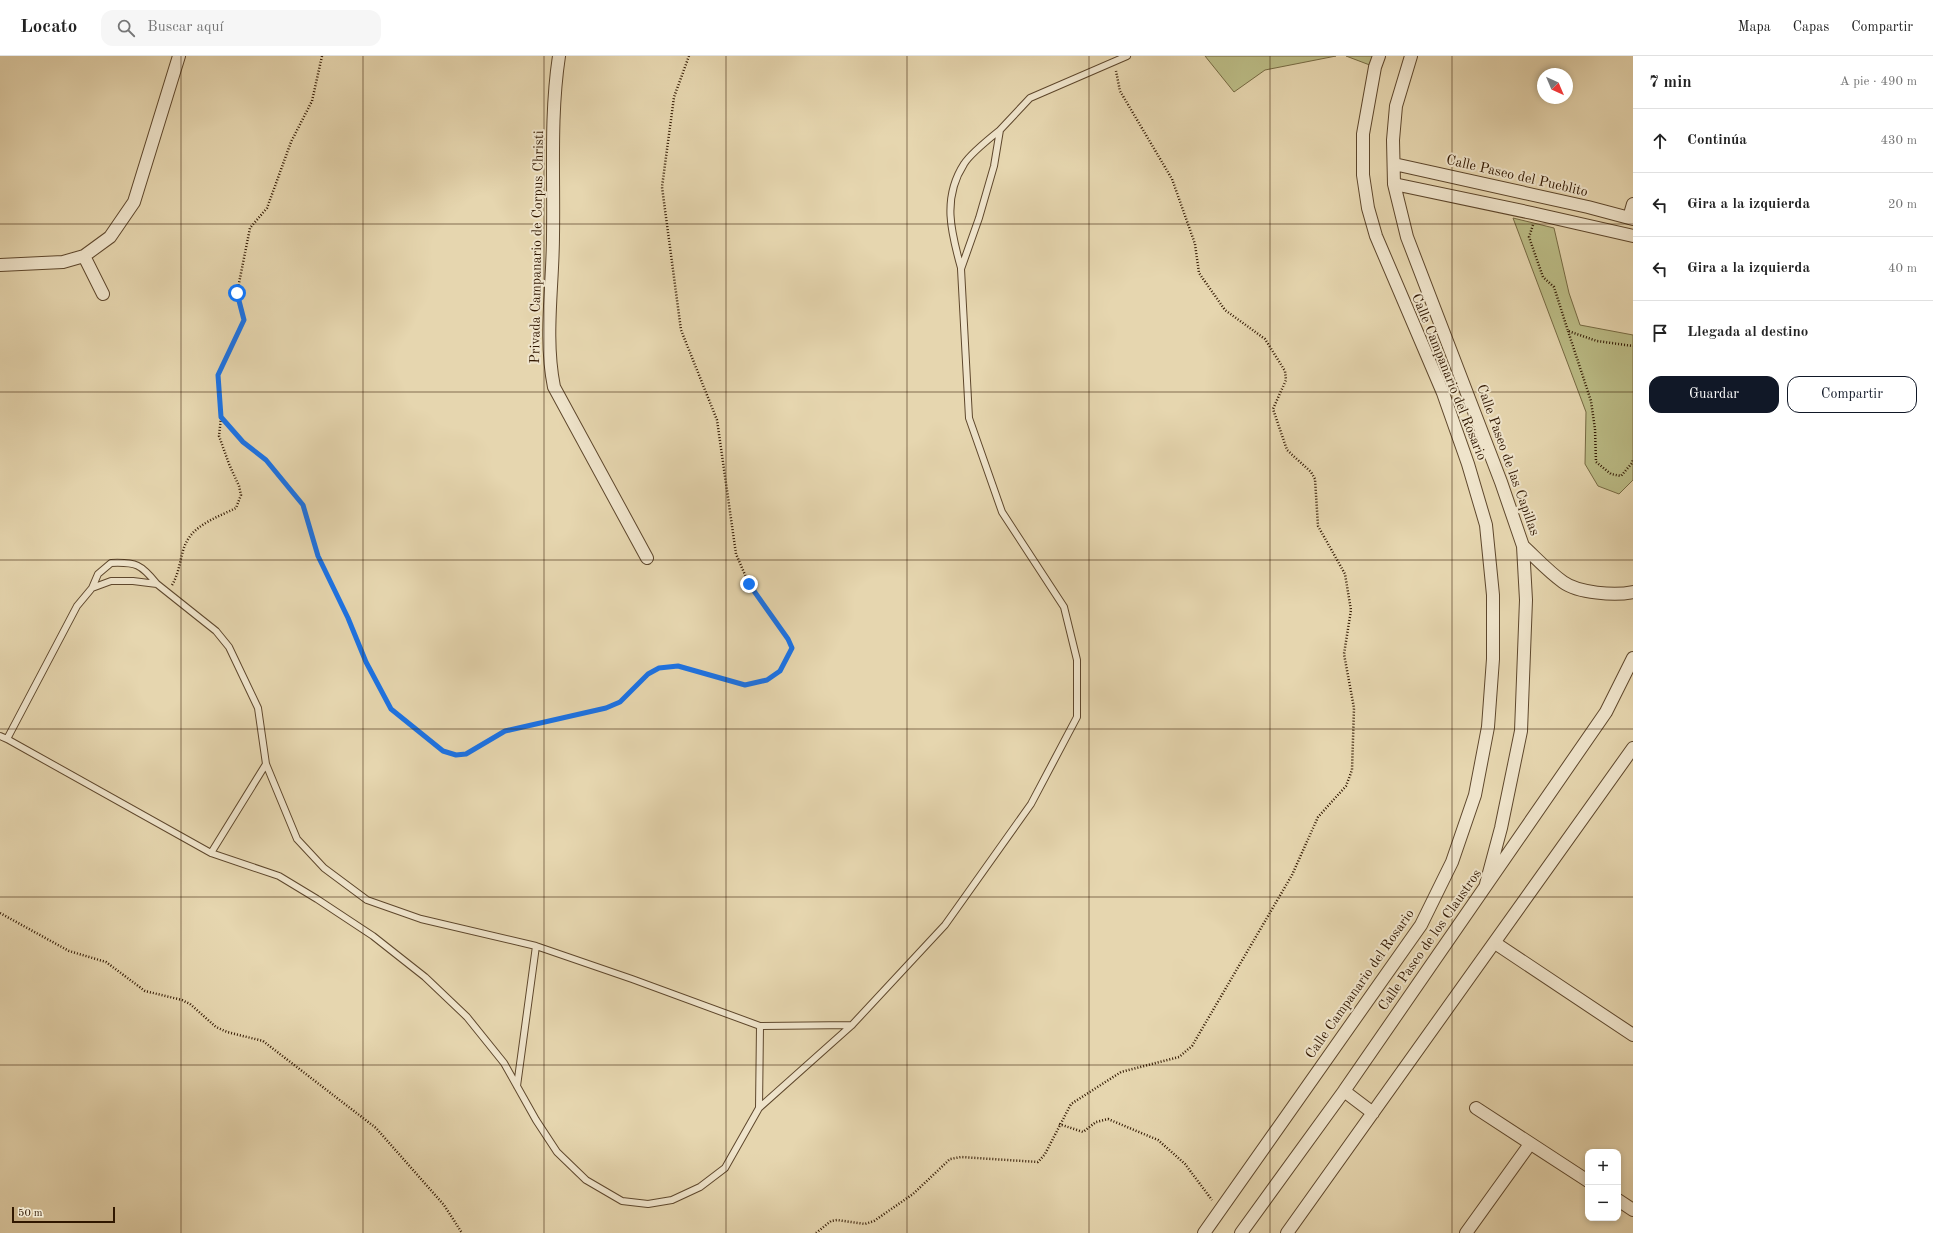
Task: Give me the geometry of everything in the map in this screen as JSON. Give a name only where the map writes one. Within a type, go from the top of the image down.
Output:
[{"type":"street","points":[[0,265],[63,262],[84,256],[110,237],[124,220],[134,202],[179,56]]},
{"type":"street","name":"Privada Campanario de Corpus Christi","points":[[559,56],[554,124],[553,236],[549,364],[554,387],[647,558]]},
{"type":"street","name":"Calle Campanario del Rosario","points":[[1204,1233],[1421,925],[1452,862],[1475,795],[1488,727],[1493,659],[1493,595],[1486,525],[1468,464],[1442,393],[1376,236],[1368,208],[1363,175],[1363,134],[1375,67],[1379,56]]},
{"type":"street","name":"Calle Paseo de las Capillas","points":[[1411,56],[1396,106],[1394,184],[1407,237],[1524,546],[1526,600],[1521,731],[1501,828],[1486,884]]},
{"type":"street","name":"Calle Paseo del Pueblito","points":[[1394,164],[1588,207],[1631,219]]},
{"type":"street","points":[[1394,184],[1633,236]]},
{"type":"street","points":[[1631,219],[1633,204]]},
{"type":"street","points":[[1584,225],[1588,207]]},
{"type":"street","points":[[84,256],[103,294]]},
{"type":"street","points":[[1524,546],[1564,583],[1592,593],[1624,594],[1633,592]]},
{"type":"street","name":"Calle Paseo de los Claustros","points":[[1241,1233],[1344,1091],[1606,712],[1633,658]]},
{"type":"street","points":[[1287,1233],[1633,748]]},
{"type":"street","points":[[1495,943],[1633,1034]]},
{"type":"street","points":[[1344,1091],[1373,1113]]},
{"type":"street","points":[[1476,1108],[1585,1179]]},
{"type":"street","points":[[1466,1233],[1530,1144]]},
{"type":"street","points":[[1621,1202],[1633,1210]]},
{"type":"lane","points":[[0,736],[211,853],[279,876],[373,936],[425,977],[467,1017],[504,1062],[536,1120],[557,1152],[586,1180],[622,1201],[642,1203],[672,1200],[700,1187],[725,1168],[759,1108],[852,1025],[945,925],[1031,804],[1077,717],[1077,660],[1064,607],[1002,512],[969,418],[961,268],[952,234],[950,196],[964,163],[1000,130],[1030,98],[1127,56]]},
{"type":"lane","points":[[961,268],[979,218],[994,166],[1000,130]]},
{"type":"lane","points":[[7,739],[77,606],[92,588],[98,574],[111,563],[130,562],[146,571],[168,594],[216,631],[229,647],[258,708],[266,764],[297,839],[324,868],[367,900],[421,919],[536,946],[632,979],[760,1026],[852,1025]]},
{"type":"lane","points":[[92,588],[111,581],[133,581],[157,584]]},
{"type":"lane","points":[[211,853],[266,764]]},
{"type":"lane","points":[[517,1086],[536,946]]},
{"type":"lane","points":[[759,1108],[760,1026]]},
{"type":"path","points":[[168,594],[180,570],[187,541],[198,528],[236,508],[241,495],[239,486],[219,436],[221,417],[218,375],[244,320],[237,293],[250,228],[267,208],[291,142],[312,101],[322,56]]},
{"type":"path","points":[[221,417],[243,442],[266,460],[303,505],[318,556],[348,618],[366,662],[391,709],[443,751],[456,755],[466,754],[505,731],[606,708],[620,702],[648,674],[659,668],[678,666],[745,685],[767,680],[780,671],[792,648],[788,639],[749,584],[736,554],[717,420],[681,330],[662,187],[674,97],[689,56]]},
{"type":"path","points":[[816,1233],[830,1222],[837,1220],[865,1224],[874,1221],[913,1194],[950,1160],[961,1157],[1038,1162],[1045,1154],[1059,1124],[1071,1104],[1121,1072],[1179,1057],[1192,1046],[1292,875],[1318,817],[1346,786],[1352,770],[1354,708],[1344,654],[1351,610],[1345,574],[1318,526],[1314,479],[1311,472],[1287,450],[1273,409],[1286,380],[1285,371],[1265,339],[1225,310],[1199,273],[1195,244],[1172,180],[1120,91],[1114,62]]},
{"type":"path","points":[[1532,213],[1534,228],[1529,237],[1543,277],[1554,287],[1591,401],[1595,429],[1596,462],[1611,474],[1621,476],[1632,463],[1633,459]]},
{"type":"path","points":[[1568,331],[1597,341],[1633,346]]},
{"type":"path","points":[[0,913],[70,951],[106,962],[145,991],[182,1000],[190,1004],[216,1027],[227,1032],[263,1041],[376,1128],[444,1205],[462,1233]]},
{"type":"path","points":[[1059,1124],[1083,1132],[1096,1122],[1108,1119],[1158,1140],[1185,1164],[1220,1211]]},
{"type":"green space","points":[[1205,56],[1336,56],[1265,70],[1234,92]]},
{"type":"green space","points":[[1346,56],[1379,56],[1375,67]]},
{"type":"green space","points":[[1513,218],[1554,228],[1569,293],[1580,325],[1633,335],[1633,480],[1619,494],[1598,486],[1585,464],[1586,412]]},
{"type":"route","points":[[237,293],[244,320],[218,375],[221,417],[243,442],[266,460],[303,505],[318,556],[348,618],[366,662],[391,709],[443,751],[456,755],[466,754],[505,731],[606,708],[620,702],[648,674],[659,668],[678,666],[745,685],[767,680],[780,671],[792,648],[788,639],[749,584]]}]
